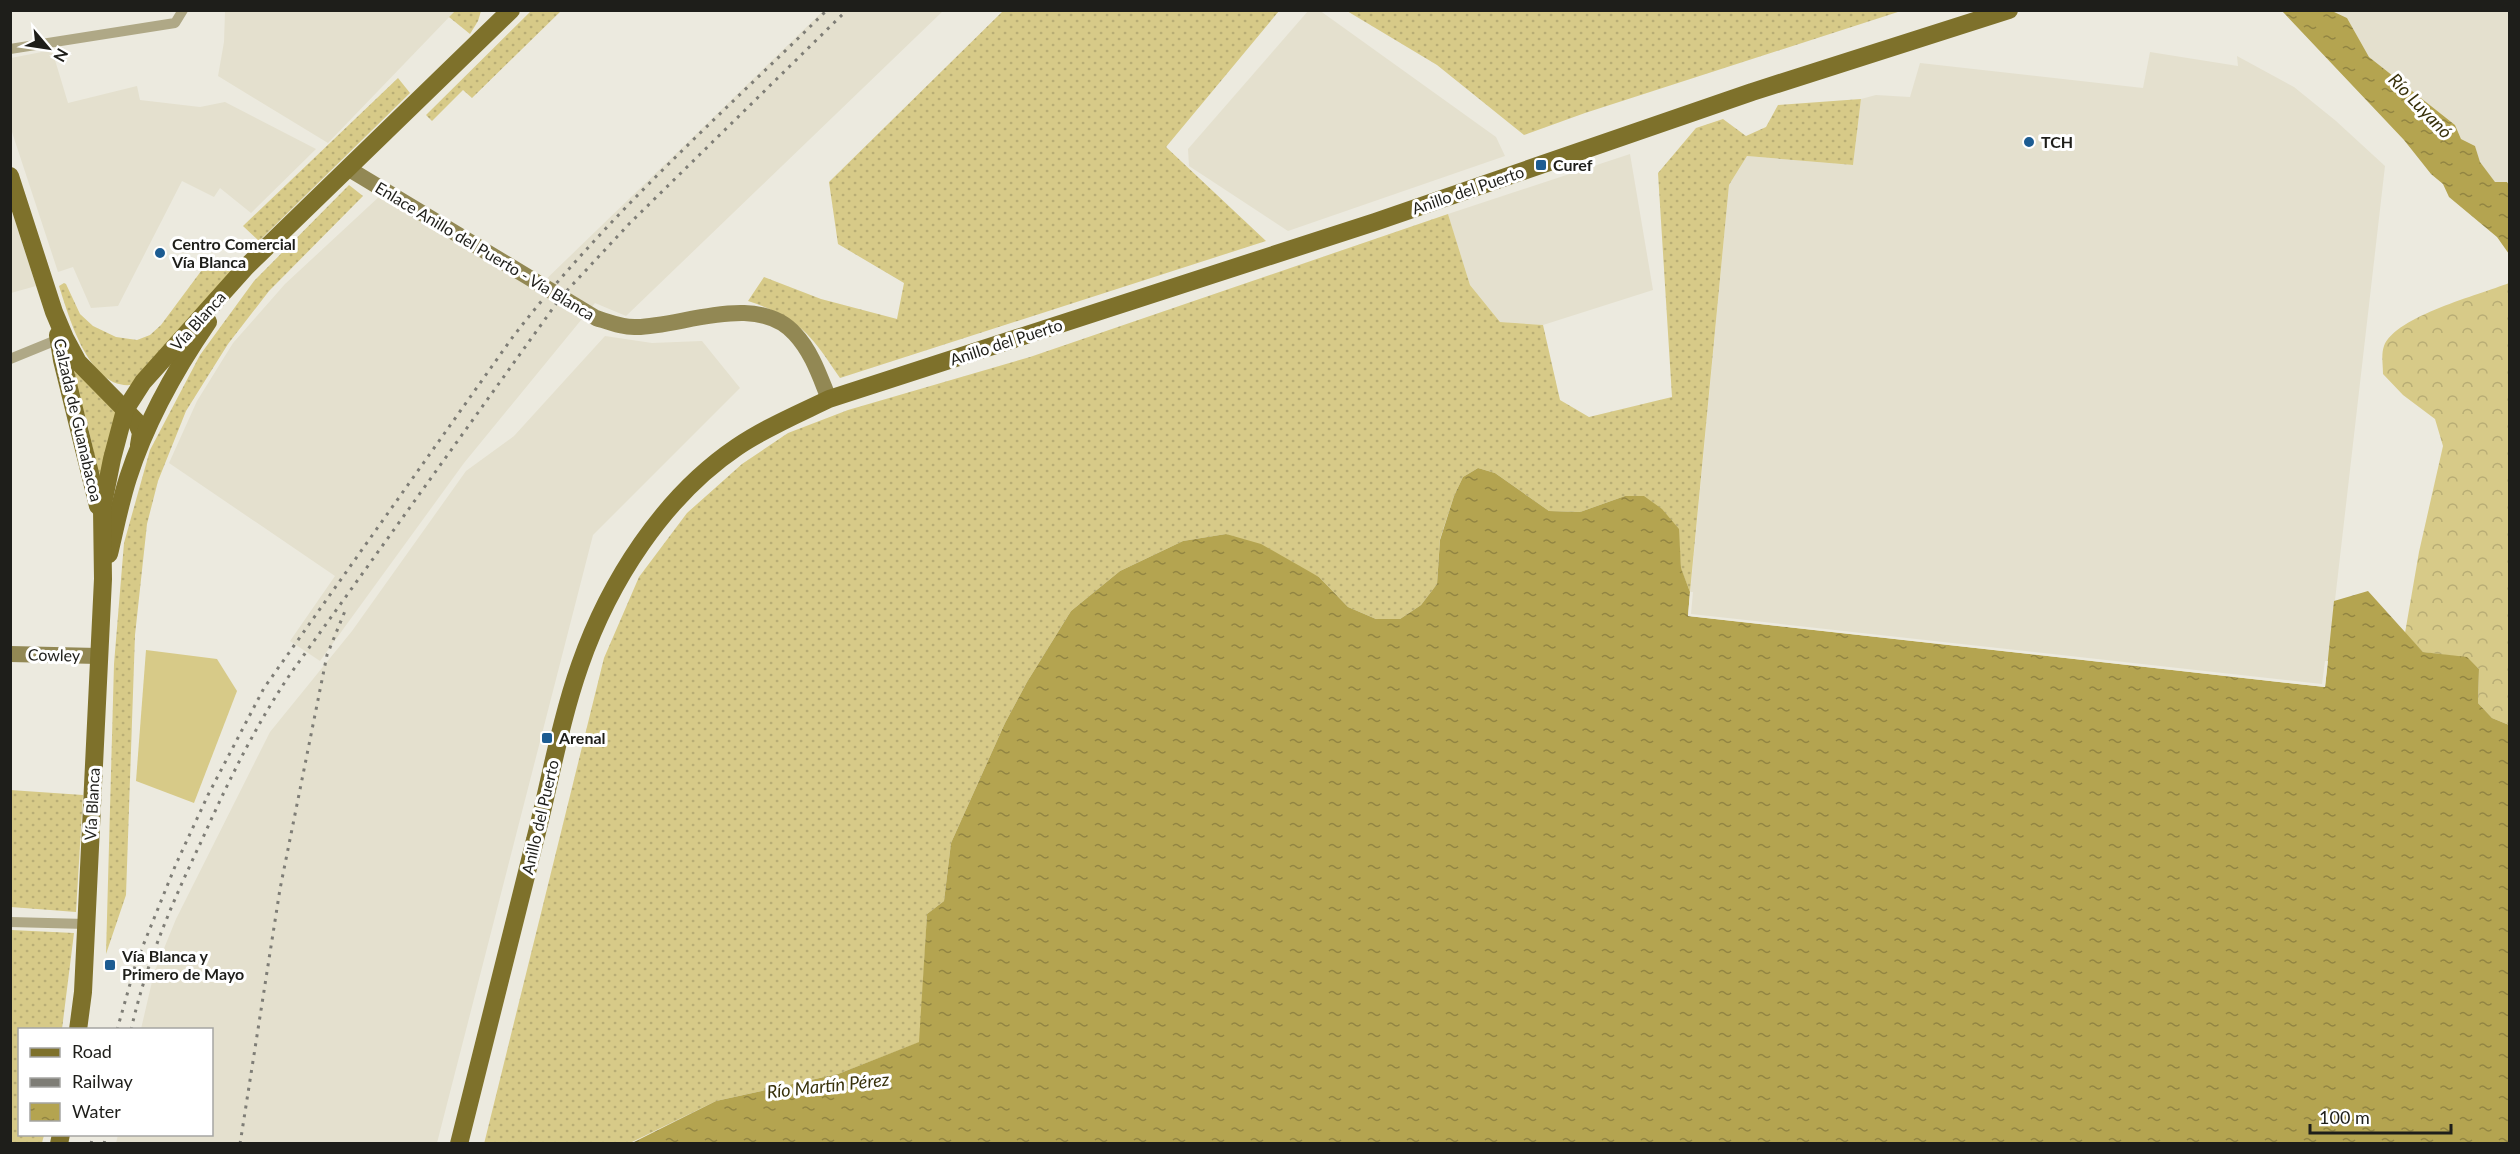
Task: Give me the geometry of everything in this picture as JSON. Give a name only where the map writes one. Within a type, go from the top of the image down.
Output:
[{"type":"main road","points":[[472,48],[492,10]]},
{"type":"main road","name":"Vía Blanca","points":[[78,1028],[83,992],[103,579],[101,528],[106,482],[125,410],[143,382],[221,294],[511,10]]},
{"type":"main road","name":"Anillo del Puerto","points":[[459,1143],[559,740],[580,666],[603,610],[642,545],[682,496],[708,469],[737,447],[829,399],[1375,222],[1752,92],[2008,10]]},
{"type":"main road","name":"Enlace Anillo del Puerto - Vía Blanca","points":[[349,169],[596,318],[634,328],[706,316],[753,313],[772,317],[795,333],[805,348],[829,399]]},
{"type":"main road","name":"Calzada de Guanabacoa","points":[[10,176],[15,199],[54,312],[78,362],[139,426],[140,441],[137,453]]},
{"type":"main road","name":"Vía Blanca","points":[[103,579],[121,502],[137,453],[159,403],[202,331],[240,280],[272,244]]},
{"type":"main road","name":"Calzada de Guanabacoa","points":[[54,312],[67,381],[92,476],[101,528]]},
{"type":"main road","points":[[102,387],[126,391],[143,382]]},
{"type":"main road","name":"Cowley","points":[[10,654],[98,656]]},
{"type":"street","points":[[10,49],[175,23],[183,10]]},
{"type":"street","points":[[10,359],[59,339]]},
{"type":"street","points":[[10,922],[86,924]]},
{"type":"shaded area","points":[[225,10],[455,11],[328,143],[218,76],[224,42]]},
{"type":"shaded area","points":[[1319,10],[1496,137],[1505,156],[1288,231],[1189,166],[1188,149],[1308,11]]},
{"type":"shaded area","points":[[823,11],[943,11],[626,316],[595,303],[464,463],[320,661],[290,641],[335,576],[169,463],[197,401],[233,343],[285,284],[382,194],[536,289]]},
{"type":"shaded area","points":[[2332,11],[2509,11],[2509,185],[2507,182],[2495,182],[2480,162],[2475,146],[2461,139],[2455,125],[2369,57],[2347,18]]},
{"type":"shaded area","points":[[52,50],[68,103],[137,86],[140,100],[200,107],[225,102],[316,149],[251,213],[220,188],[214,197],[182,181],[118,306],[91,308],[73,267],[58,272],[11,129],[11,58]]},
{"type":"shaded area","points":[[2150,52],[2238,66],[2237,56],[2294,87],[2336,121],[2385,166],[2325,687],[1688,616],[1729,185],[1747,156],[1853,165],[1861,99],[1876,95],[1910,97],[1920,63],[2143,88]]},
{"type":"shaded area","points":[[1630,154],[1653,290],[1543,325],[1500,322],[1470,285],[1448,214]]},
{"type":"shaded area","points":[[10,205],[36,286],[11,293],[10,293]]},
{"type":"shaded area","points":[[605,336],[652,343],[702,341],[740,388],[593,535],[437,1143],[116,1143],[118,1136],[213,1136],[213,1028],[141,1028],[154,973],[176,919],[270,732],[352,631],[466,471],[514,436]]},
{"type":"green space","points":[[455,11],[481,11],[470,34],[449,17]]},
{"type":"green space","points":[[531,11],[561,11],[472,98],[463,90],[432,121],[426,115]]},
{"type":"green space","points":[[1003,11],[1279,11],[1166,147],[1266,241],[840,378],[821,350],[803,330],[780,314],[748,301],[764,277],[821,299],[897,319],[904,283],[838,244],[829,182]]},
{"type":"green space","points":[[1347,11],[1901,11],[1585,113],[1524,135],[1437,65]]},
{"type":"green space","points":[[398,78],[410,93],[259,241],[243,226]]},
{"type":"green space","points":[[1861,99],[1853,165],[1747,156],[1729,185],[1690,592],[1681,569],[1678,529],[1625,496],[1580,512],[1549,511],[1495,473],[1478,468],[1463,477],[1454,496],[1440,539],[1437,584],[1421,605],[1400,619],[1376,619],[1348,607],[1319,577],[1226,534],[1183,541],[1120,571],[1071,611],[1027,682],[1005,723],[951,843],[944,901],[927,914],[920,1042],[838,1074],[716,1101],[630,1143],[484,1144],[604,658],[639,577],[687,513],[742,464],[788,433],[848,410],[1030,357],[1448,214],[1470,285],[1500,322],[1543,325],[1560,400],[1589,417],[1672,397],[1658,173],[1696,128],[1723,119],[1746,136],[1766,127],[1778,105]]},
{"type":"green space","points":[[349,185],[363,196],[269,291],[228,344],[186,411],[158,481],[147,524],[135,635],[126,895],[106,954],[114,664],[124,543],[150,450],[200,355],[254,281]]},
{"type":"green space","points":[[213,255],[232,271],[131,385],[116,383],[103,376],[83,349],[59,286],[66,284],[80,314],[93,326],[116,337],[137,340],[150,335],[161,325]]},
{"type":"green space","points":[[2509,283],[2509,725],[2492,718],[2478,703],[2479,669],[2467,658],[2423,652],[2405,633],[2419,552],[2443,446],[2435,419],[2403,395],[2383,374],[2382,356],[2384,346],[2404,325],[2440,308]]},
{"type":"green space","points":[[65,352],[119,410],[100,481],[87,422]]},
{"type":"green space","points":[[146,650],[217,659],[237,691],[194,803],[136,781]]},
{"type":"green space","points":[[10,790],[83,795],[76,912],[11,907]]},
{"type":"green space","points":[[11,930],[74,933],[62,1028],[18,1028],[18,1136],[44,1136],[42,1143],[11,1143]]},
{"type":"water","name":"Río Luyanó","points":[[2282,11],[2332,11],[2347,18],[2369,57],[2455,125],[2461,139],[2475,146],[2480,162],[2495,182],[2507,182],[2509,185],[2509,254],[2497,237],[2449,197],[2443,184],[2431,174],[2404,140]]},
{"type":"water","name":"Río Martín Pérez","points":[[1478,468],[1495,473],[1549,511],[1580,512],[1625,496],[1644,496],[1662,509],[1679,529],[1681,568],[1690,592],[1688,616],[2325,687],[2334,601],[2368,591],[2423,652],[2467,657],[2479,669],[2478,703],[2492,718],[2509,725],[2509,1143],[630,1144],[716,1101],[838,1074],[919,1042],[927,914],[944,901],[951,843],[1005,723],[1027,682],[1071,611],[1120,571],[1183,541],[1226,534],[1261,544],[1319,577],[1348,607],[1376,619],[1400,619],[1421,605],[1437,584],[1440,540],[1454,496],[1463,477]]},
{"type":"pier","points":[[1690,592],[1693,592],[1691,614],[2322,684],[2325,661],[2328,661],[2325,687],[1688,616]]},
{"type":"railway","points":[[118,1028],[136,963],[176,864],[208,795],[264,688],[512,338],[548,294],[624,209],[827,10]]},
{"type":"railway","points":[[131,1028],[152,957],[180,888],[242,756],[291,673],[561,297],[629,224],[847,10]]},
{"type":"railway","points":[[240,1144],[280,889],[327,655],[345,611]]},
{"type":"railway","points":[[91,1144],[93,1136]]},
{"type":"railway","points":[[104,1144],[106,1136]]},
{"type":"place","name":"TCH","points":[[2029,142]]},
{"type":"place","name":"Curef","points":[[1541,165]]},
{"type":"place","name":"Centro Comercial Vía Blanca","points":[[160,253]]},
{"type":"place","name":"Arenal","points":[[547,738]]},
{"type":"place","name":"Vía Blanca y Primero de Mayo","points":[[110,965]]}]
